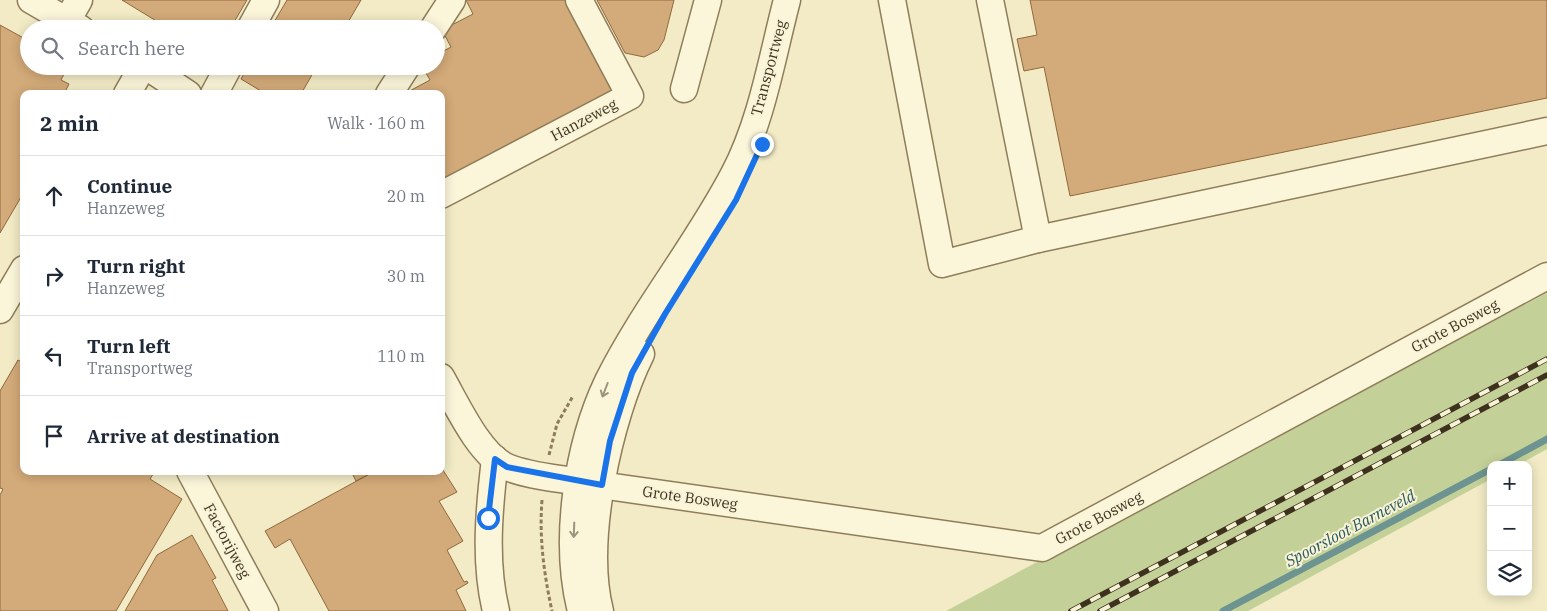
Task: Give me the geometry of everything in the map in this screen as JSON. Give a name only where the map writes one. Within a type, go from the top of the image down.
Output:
[{"type":"street","points":[[30,0],[75,17]]},
{"type":"street","points":[[255,20],[266,0]]},
{"type":"street","points":[[438,20],[452,0]]},
{"type":"street","name":"Hanzeweg","points":[[445,193],[630,96],[579,0]]},
{"type":"street","points":[[684,89],[708,0]]},
{"type":"street","name":"Transportweg","points":[[590,483],[594,419],[608,382],[643,321],[710,217],[735,172],[758,112],[787,0]]},
{"type":"street","name":"Transportweg","points":[[590,483],[610,441],[632,373],[656,328],[736,200],[762,144],[800,0]]},
{"type":"street","points":[[892,0],[942,264],[1038,239],[1547,131]]},
{"type":"street","points":[[990,0],[1038,239]]},
{"type":"street","points":[[129,90],[139,75]]},
{"type":"street","points":[[158,75],[182,90]]},
{"type":"street","points":[[216,90],[224,75]]},
{"type":"street","points":[[392,90],[402,75]]},
{"type":"street","name":"Grote Bosweg","points":[[590,483],[1042,548],[1547,276]]},
{"type":"street","points":[[0,310],[20,283]]},
{"type":"street","points":[[445,384],[478,440],[495,459],[507,467],[544,476],[590,483]]},
{"type":"street","points":[[495,459],[488,518],[493,597],[496,611]]},
{"type":"street","name":"Factorijweg","points":[[192,475],[265,611]]},
{"type":"street","points":[[581,611],[574,548],[575,508],[590,483]]},
{"type":"street","points":[[590,483],[596,546],[595,581],[600,611]]},
{"type":"path","points":[[544,476],[540,518],[544,573],[552,611]]},
{"type":"green space","points":[[1547,293],[1547,449],[1525,461],[1487,461],[1487,481],[1248,611],[946,611],[1303,419]]},
{"type":"building","points":[[122,0],[247,0],[235,20],[155,20]]},
{"type":"building","points":[[287,0],[361,0],[349,20],[275,20]]},
{"type":"building","points":[[466,0],[572,0],[620,91],[445,184],[445,90],[411,90],[430,80],[427,75],[445,75],[445,50],[451,47],[445,36],[445,28],[473,14]]},
{"type":"building","points":[[597,0],[674,0],[664,40],[658,50],[644,57],[625,53]]},
{"type":"building","points":[[1030,0],[1547,0],[1547,98],[1070,196],[1044,67],[1024,71],[1017,39],[1037,35]]},
{"type":"building","points":[[0,25],[20,36],[20,75],[64,75],[61,80],[69,84],[66,90],[20,90],[20,199],[0,233]]},
{"type":"building","points":[[243,75],[312,75],[303,90],[259,90],[241,79]]},
{"type":"building","points":[[18,360],[20,361],[20,475],[152,475],[150,479],[182,499],[116,611],[0,611],[0,495],[3,489],[0,488],[0,391]]},
{"type":"building","points":[[445,473],[457,492],[439,501],[463,541],[447,550],[464,582],[467,581],[468,583],[456,590],[466,611],[329,611],[290,539],[275,548],[265,531],[368,475],[445,475]]},
{"type":"building","points":[[353,475],[367,475],[356,481]]},
{"type":"building","points":[[192,535],[216,578],[212,580],[228,611],[125,611],[157,555]]},
{"type":"waterway","name":"Spoorsloot Barneveld","points":[[1506,461],[1547,439]]},
{"type":"waterway","name":"Spoorsloot Barneveld","points":[[1223,611],[1487,471]]},
{"type":"railway","points":[[1071,611],[1547,359]]},
{"type":"railway","points":[[1100,611],[1547,375]]},
{"type":"route","points":[[488,518],[495,459],[507,467],[544,476],[602,485],[610,441],[622,399],[632,373],[643,350],[736,200],[762,144]]}]
